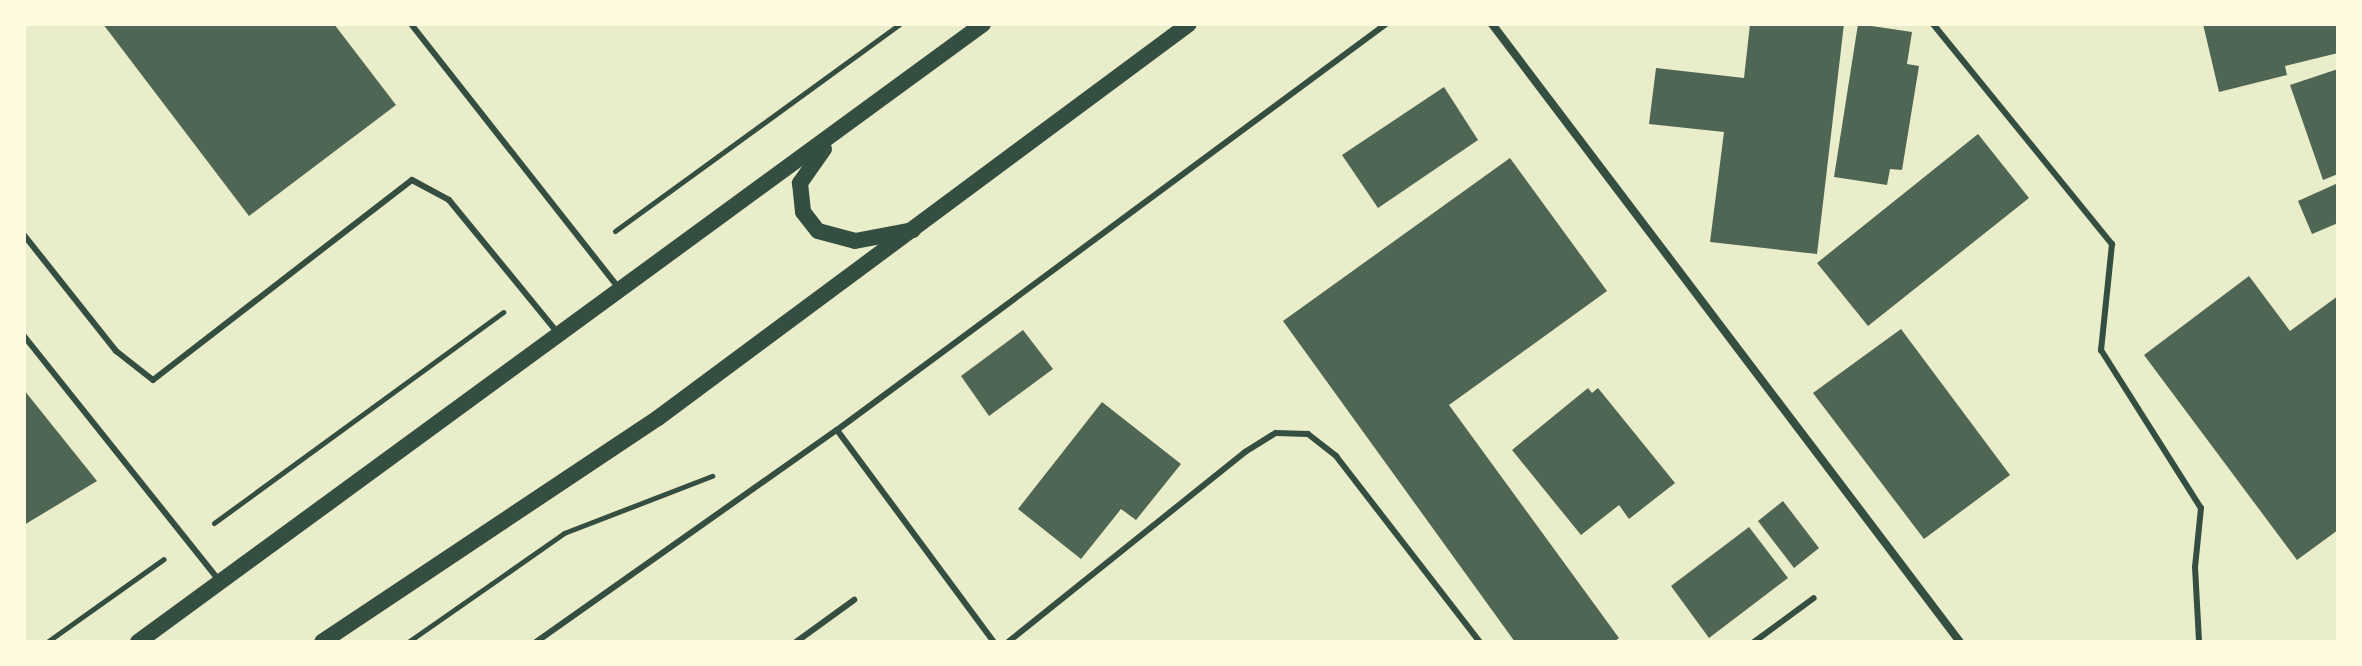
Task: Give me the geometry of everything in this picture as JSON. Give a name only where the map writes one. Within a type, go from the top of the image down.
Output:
[{"type":"main road","points":[[138,642],[619,288],[833,137],[983,24]]},
{"type":"main road","points":[[322,642],[658,418],[918,229],[1189,24]]},
{"type":"main road","points":[[833,137],[800,183],[803,212],[818,231],[855,241],[918,229]]},
{"type":"street","points":[[1492,24],[1960,642]]},
{"type":"lane","points":[[411,24],[619,288]]},
{"type":"lane","points":[[536,642],[837,430],[1386,24]]},
{"type":"lane","points":[[1933,24],[2112,244],[2101,350],[2201,508],[2195,567],[2199,642]]},
{"type":"lane","points":[[24,235],[116,351],[153,380],[412,180],[449,200],[558,333]]},
{"type":"lane","points":[[24,336],[221,582]]},
{"type":"lane","points":[[837,430],[994,642]]},
{"type":"lane","points":[[1008,642],[1245,452],[1276,433],[1308,434],[1336,456],[1480,642]]},
{"type":"lane","points":[[1754,642],[1814,598]]},
{"type":"lane","points":[[796,642],[854,600]]},
{"type":"path","points":[[589,250],[900,24]]},
{"type":"path","points":[[47,642],[526,296]]},
{"type":"path","points":[[408,642],[564,533],[724,471]]},
{"type":"building","points":[[103,24],[334,24],[396,105],[249,216]]},
{"type":"building","points":[[1750,24],[1844,24],[1817,254],[1710,242],[1724,132],[1649,124],[1656,68],[1744,78]]},
{"type":"building","points":[[1858,24],[1912,32],[1907,64],[1919,66],[1902,170],[1890,169],[1887,185],[1834,177]]},
{"type":"building","points":[[2203,24],[2338,24],[2338,53],[2285,66],[2287,75],[2219,92]]},
{"type":"building","points":[[2338,69],[2338,174],[2323,180],[2290,85]]},
{"type":"building","points":[[1444,87],[1478,140],[1378,208],[1342,155]]},
{"type":"building","points":[[1978,134],[2029,198],[1868,326],[1817,263]]},
{"type":"building","points":[[1510,158],[1607,291],[1449,405],[1619,638],[1614,642],[1515,642],[1283,321]]},
{"type":"building","points":[[2338,183],[2338,223],[2312,234],[2298,201]]},
{"type":"building","points":[[2249,276],[2290,331],[2338,296],[2338,530],[2297,560],[2144,355]]},
{"type":"building","points":[[1901,329],[2010,475],[1924,539],[1813,393]]},
{"type":"building","points":[[1023,330],[1053,369],[989,416],[961,376]]},
{"type":"building","points":[[1588,388],[1592,393],[1598,388],[1675,483],[1629,519],[1619,505],[1581,535],[1512,450]]},
{"type":"building","points":[[24,390],[97,481],[24,525]]},
{"type":"building","points":[[1102,402],[1181,464],[1136,520],[1121,509],[1081,559],[1018,509]]},
{"type":"building","points":[[1783,501],[1819,548],[1794,568],[1758,521]]},
{"type":"building","points":[[1749,527],[1788,578],[1709,638],[1671,586]]}]
